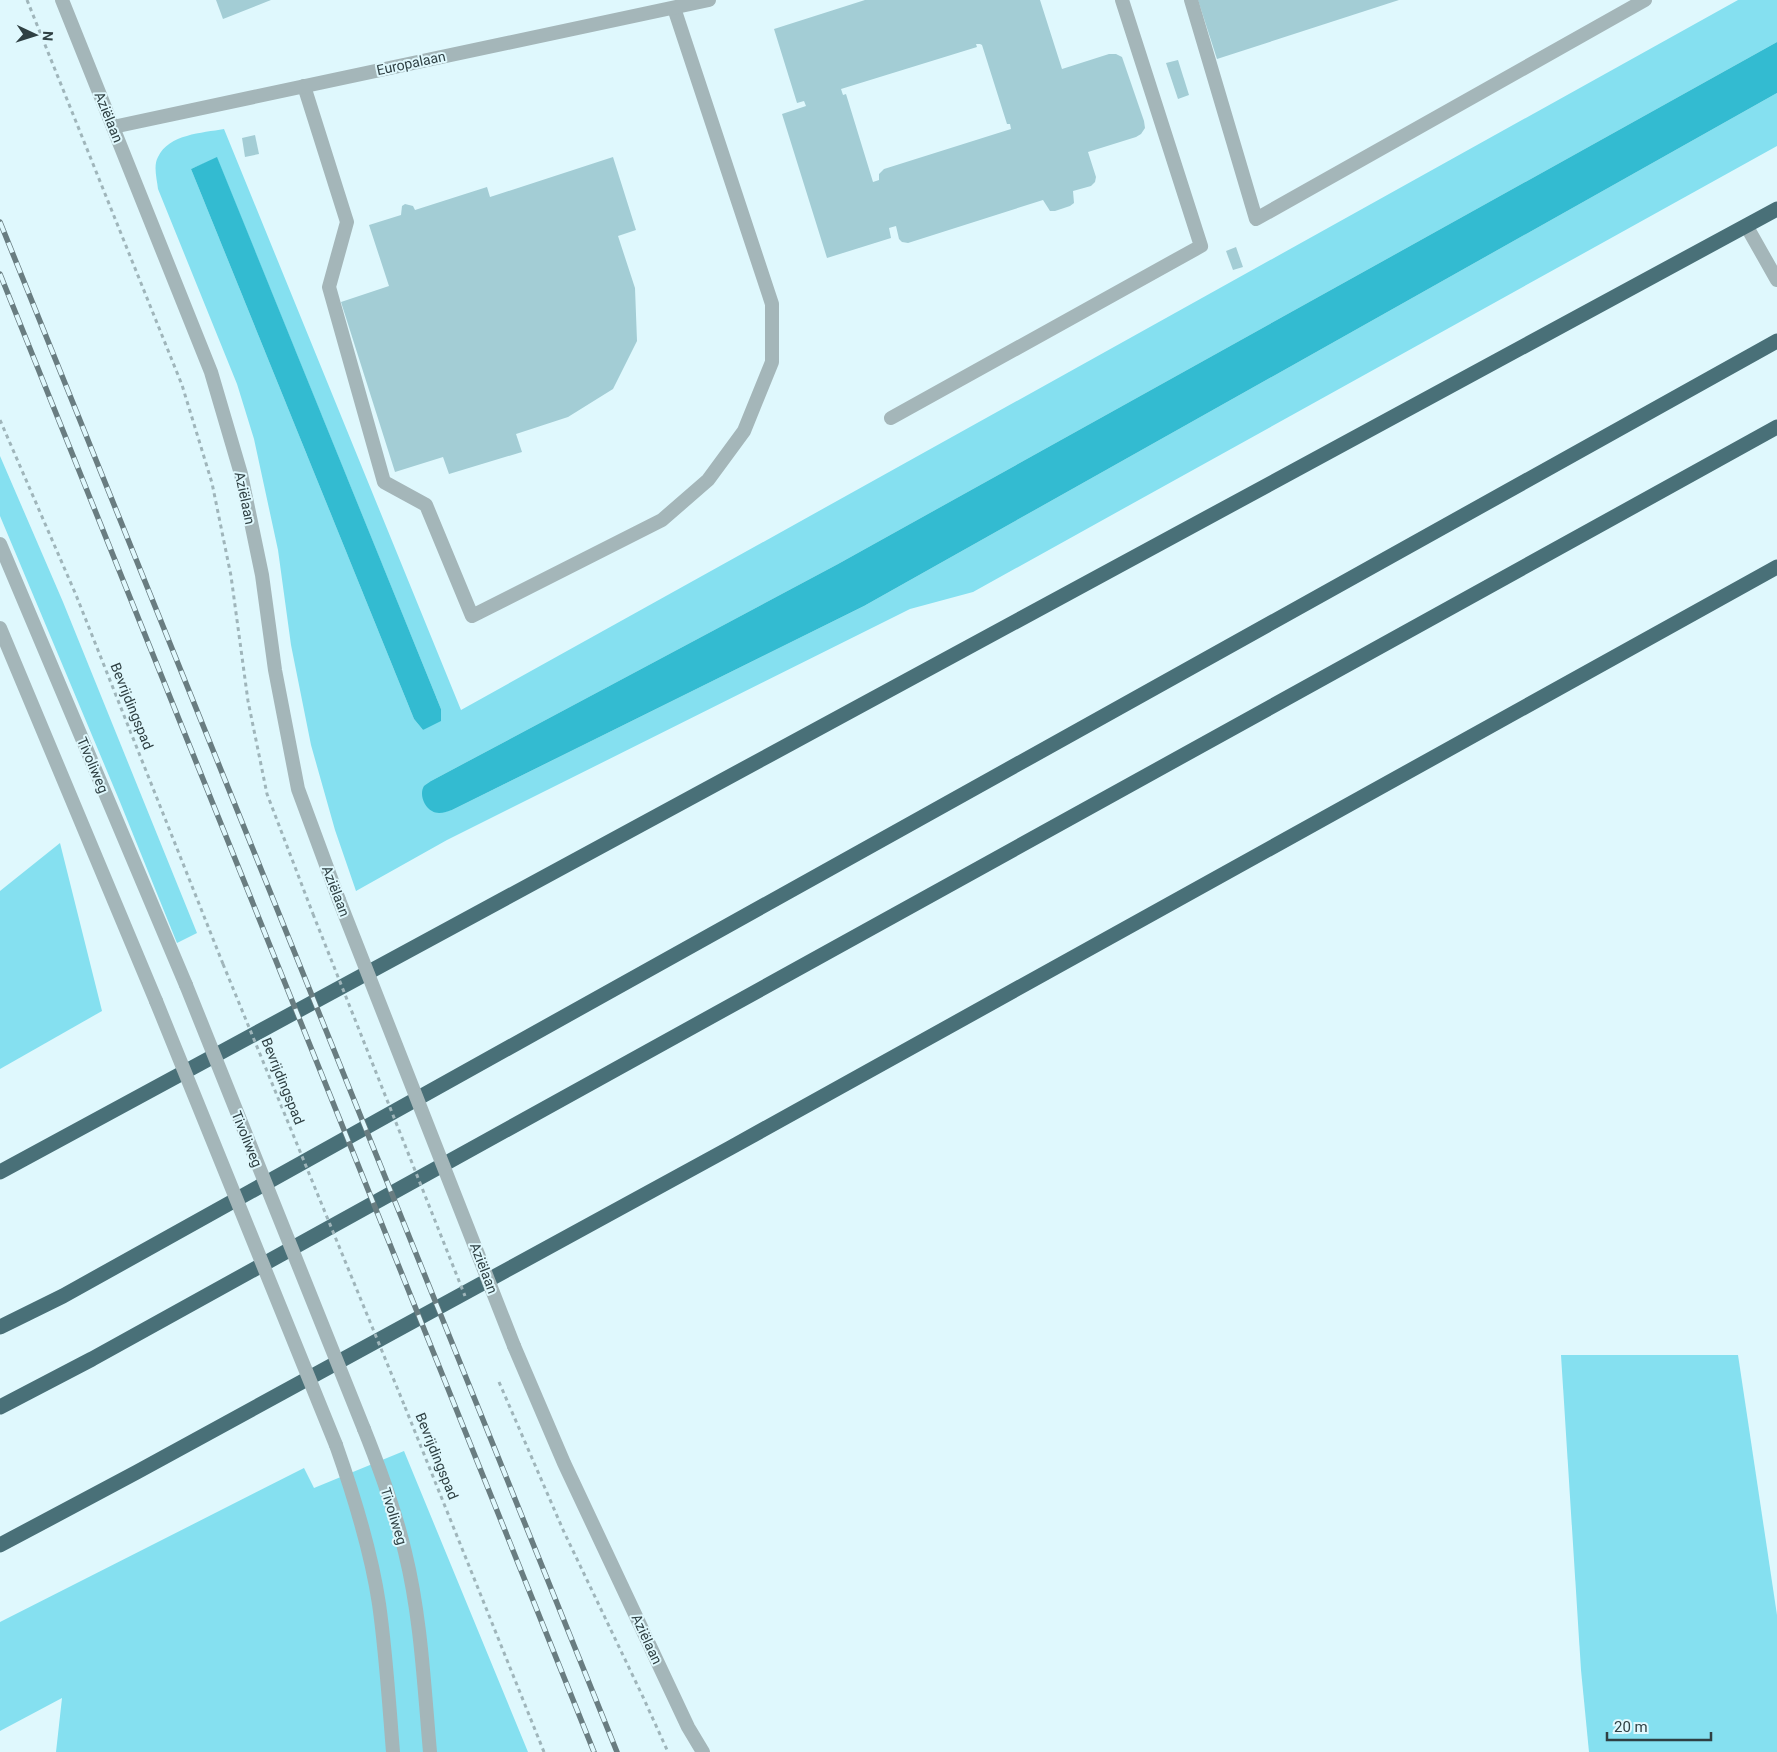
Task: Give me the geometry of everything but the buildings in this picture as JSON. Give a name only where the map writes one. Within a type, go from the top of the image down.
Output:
[{"type":"highway","points":[[0,1172],[1777,209]]},
{"type":"highway","points":[[0,1327],[80,1286],[1777,341]]},
{"type":"highway","points":[[0,1407],[145,1330],[1777,427]]},
{"type":"highway","points":[[0,1544],[137,1472],[730,1148],[1777,567]]},
{"type":"street","name":"Aziëlaan","points":[[62,0],[211,372],[241,474],[262,575],[274,670],[298,789],[339,900],[514,1346],[568,1472],[688,1727],[703,1752]]},
{"type":"street","name":"Europalaan","points":[[113,127],[709,0]]},
{"type":"street","points":[[891,418],[1201,246],[1122,0]]},
{"type":"street","points":[[1191,0],[1256,219],[1645,0]]},
{"type":"street","points":[[304,86],[347,222],[329,288],[384,482],[426,505],[472,616],[662,520],[708,480],[744,431],[772,362],[772,304],[674,8]]},
{"type":"street","points":[[1747,226],[1777,280]]},
{"type":"street","name":"Tivoliweg","points":[[0,544],[186,985],[364,1429],[387,1491],[406,1552],[423,1657],[430,1752]]},
{"type":"street","points":[[0,628],[156,1002],[336,1445],[353,1492],[378,1602],[385,1652],[393,1752]]},
{"type":"path","name":"Aziëlaan","points":[[27,0],[182,385],[212,483],[231,576],[248,701],[268,794],[313,914],[468,1304]]},
{"type":"path","name":"Bevrijdingspad","points":[[0,420],[76,594],[223,964],[544,1752]]},
{"type":"path","name":"Aziëlaan","points":[[498,1377],[564,1532],[668,1752]]},
{"type":"shaded area","points":[[1738,0],[1777,0],[1777,42],[838,564],[431,781],[426,804],[437,812],[452,810],[864,606],[1777,93],[1777,146],[973,592],[910,609],[447,840],[356,891],[335,830],[311,745],[291,645],[278,550],[254,439],[237,384],[158,189],[156,164],[163,149],[170,143],[187,136],[224,129],[461,710]],"holes":[[[217,158],[441,709],[423,730],[414,719],[191,169]]]},
{"type":"shaded area","points":[[1777,42],[1777,93],[864,606],[452,810],[437,813],[429,809],[425,803],[422,796],[423,789],[431,781],[838,564]]},
{"type":"shaded area","points":[[217,157],[441,709],[441,721],[423,730],[414,719],[191,169]]},
{"type":"shaded area","points":[[0,456],[63,602],[197,933],[177,943],[0,516]]},
{"type":"shaded area","points":[[60,843],[102,1011],[0,1069],[0,891]]},
{"type":"shaded area","points":[[1561,1355],[1738,1355],[1777,1615],[1777,1752],[1589,1752],[1581,1670]]},
{"type":"shaded area","points":[[404,1451],[528,1752],[56,1752],[62,1698],[0,1731],[0,1622],[304,1468],[314,1488]]},
{"type":"railway","points":[[0,222],[617,1752]]},
{"type":"railway","points":[[0,274],[594,1752]]}]
